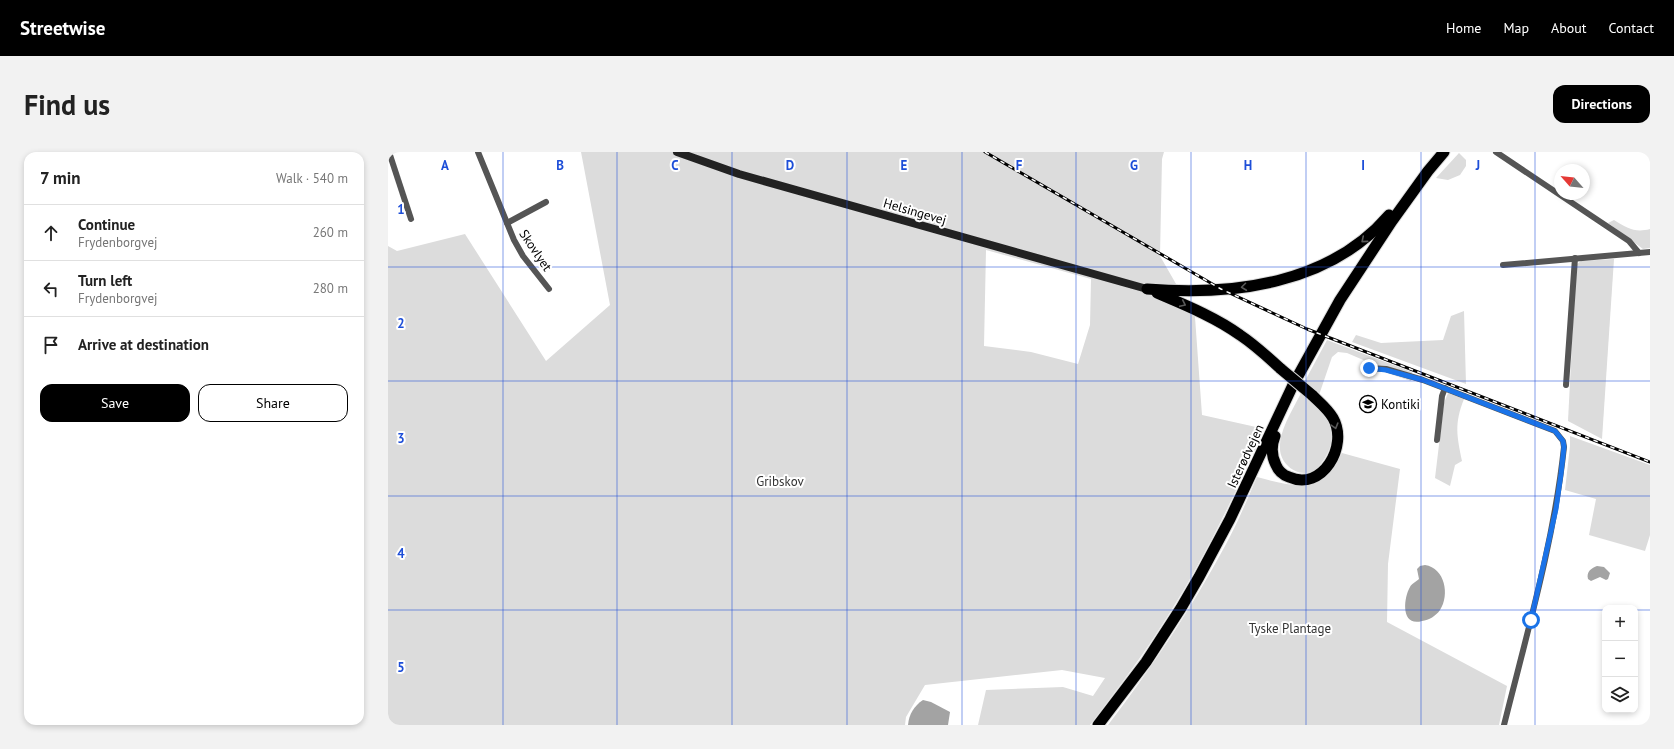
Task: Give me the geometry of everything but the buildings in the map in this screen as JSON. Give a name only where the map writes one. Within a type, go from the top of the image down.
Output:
[{"type":"highway","name":"Isterødvejen","points":[[1098,725],[1146,662],[1199,577],[1230,519],[1307,358],[1340,300],[1378,241],[1428,171],[1444,152]]},
{"type":"highway","name":"Isterødvejen","points":[[1412,195],[1425,183],[1452,152]]},
{"type":"highway","points":[[1147,289],[1189,291],[1247,287],[1285,280],[1327,264],[1360,243],[1376,230],[1428,171]]},
{"type":"highway","points":[[1147,289],[1203,313],[1240,335],[1282,368],[1312,395],[1327,410],[1333,419],[1337,430],[1337,447],[1330,462],[1323,471],[1310,479],[1294,480],[1285,476],[1277,468],[1271,448],[1274,438],[1302,379],[1369,262],[1378,241]]},
{"type":"street","points":[[389,152],[411,219]]},
{"type":"street","name":"Skovlyet","points":[[478,152],[514,240],[524,256],[549,288]]},
{"type":"street","name":"Helsingevej","points":[[677,152],[747,176],[1147,289]]},
{"type":"street","points":[[1496,152],[1629,241],[1639,253]]},
{"type":"street","name":"Skovlyet","points":[[507,223],[546,202]]},
{"type":"street","points":[[1503,265],[1650,252]]},
{"type":"street","points":[[1566,385],[1575,258]]},
{"type":"street","points":[[1369,368],[1393,371],[1445,388],[1555,431],[1563,441],[1564,447],[1556,509],[1531,620],[1504,725]]},
{"type":"street","points":[[1437,440],[1442,396],[1445,388]]},
{"type":"green space","name":"Gribskov","points":[[581,152],[1164,152],[1162,159],[1160,256],[1195,317],[1202,415],[1265,429],[1228,507],[1188,583],[1142,655],[1090,725],[978,725],[986,690],[1063,687],[1093,696],[1105,678],[1062,670],[925,685],[906,717],[905,725],[388,725],[388,246],[397,251],[465,234],[546,361],[610,305]],"holes":[[[986,250],[1091,279],[1090,325],[1078,364],[1031,352],[984,346]]]},
{"type":"green space","points":[[1459,153],[1466,160],[1466,166],[1460,175],[1448,180],[1436,178]]},
{"type":"green space","points":[[1614,220],[1635,230],[1650,229],[1650,248],[1643,249],[1608,223]]},
{"type":"green space","points":[[1614,259],[1602,439],[1568,421],[1576,265],[1581,261]]},
{"type":"green space","points":[[1464,311],[1466,384],[1352,342],[1356,335],[1381,343],[1443,340],[1451,316]]},
{"type":"green space","points":[[1327,340],[1412,372],[1411,381],[1387,373],[1375,365],[1347,353],[1338,352],[1332,357],[1319,395],[1305,381]]},
{"type":"green space","points":[[1302,391],[1322,409],[1329,422],[1332,436],[1329,449],[1320,465],[1313,471],[1305,473],[1289,467],[1285,463],[1280,453],[1282,433]]},
{"type":"green space","points":[[1448,393],[1464,399],[1457,430],[1462,461],[1455,465],[1450,486],[1435,478],[1444,403]]},
{"type":"green space","points":[[1570,436],[1650,465],[1650,535],[1645,551],[1589,535],[1596,499],[1565,490]]},
{"type":"green space","name":"Tyske Plantage","points":[[1342,453],[1400,469],[1388,564],[1387,622],[1507,686],[1499,725],[1108,725],[1155,660],[1198,593],[1229,538],[1257,477],[1284,484],[1295,485],[1316,482],[1325,476]]},
{"type":"shaded area","points":[[1425,565],[1432,567],[1441,577],[1444,583],[1445,597],[1440,610],[1436,614],[1427,620],[1415,622],[1410,620],[1407,616],[1405,605],[1406,598],[1411,586],[1419,579],[1417,569],[1420,566]]},
{"type":"shaded area","points":[[1597,566],[1604,567],[1610,573],[1608,579],[1606,580],[1600,577],[1591,581],[1588,579],[1588,574],[1591,569]]},
{"type":"shaded area","points":[[923,700],[931,702],[950,712],[948,725],[908,725],[912,711]]},
{"type":"railway","points":[[985,152],[1221,289],[1307,329],[1650,462]]},
{"type":"place","name":"Kontiki","points":[[1368,404]]},
{"type":"route","points":[[1369,368],[1386,370],[1423,380],[1555,431],[1561,437],[1564,447],[1556,509],[1531,620]]}]
